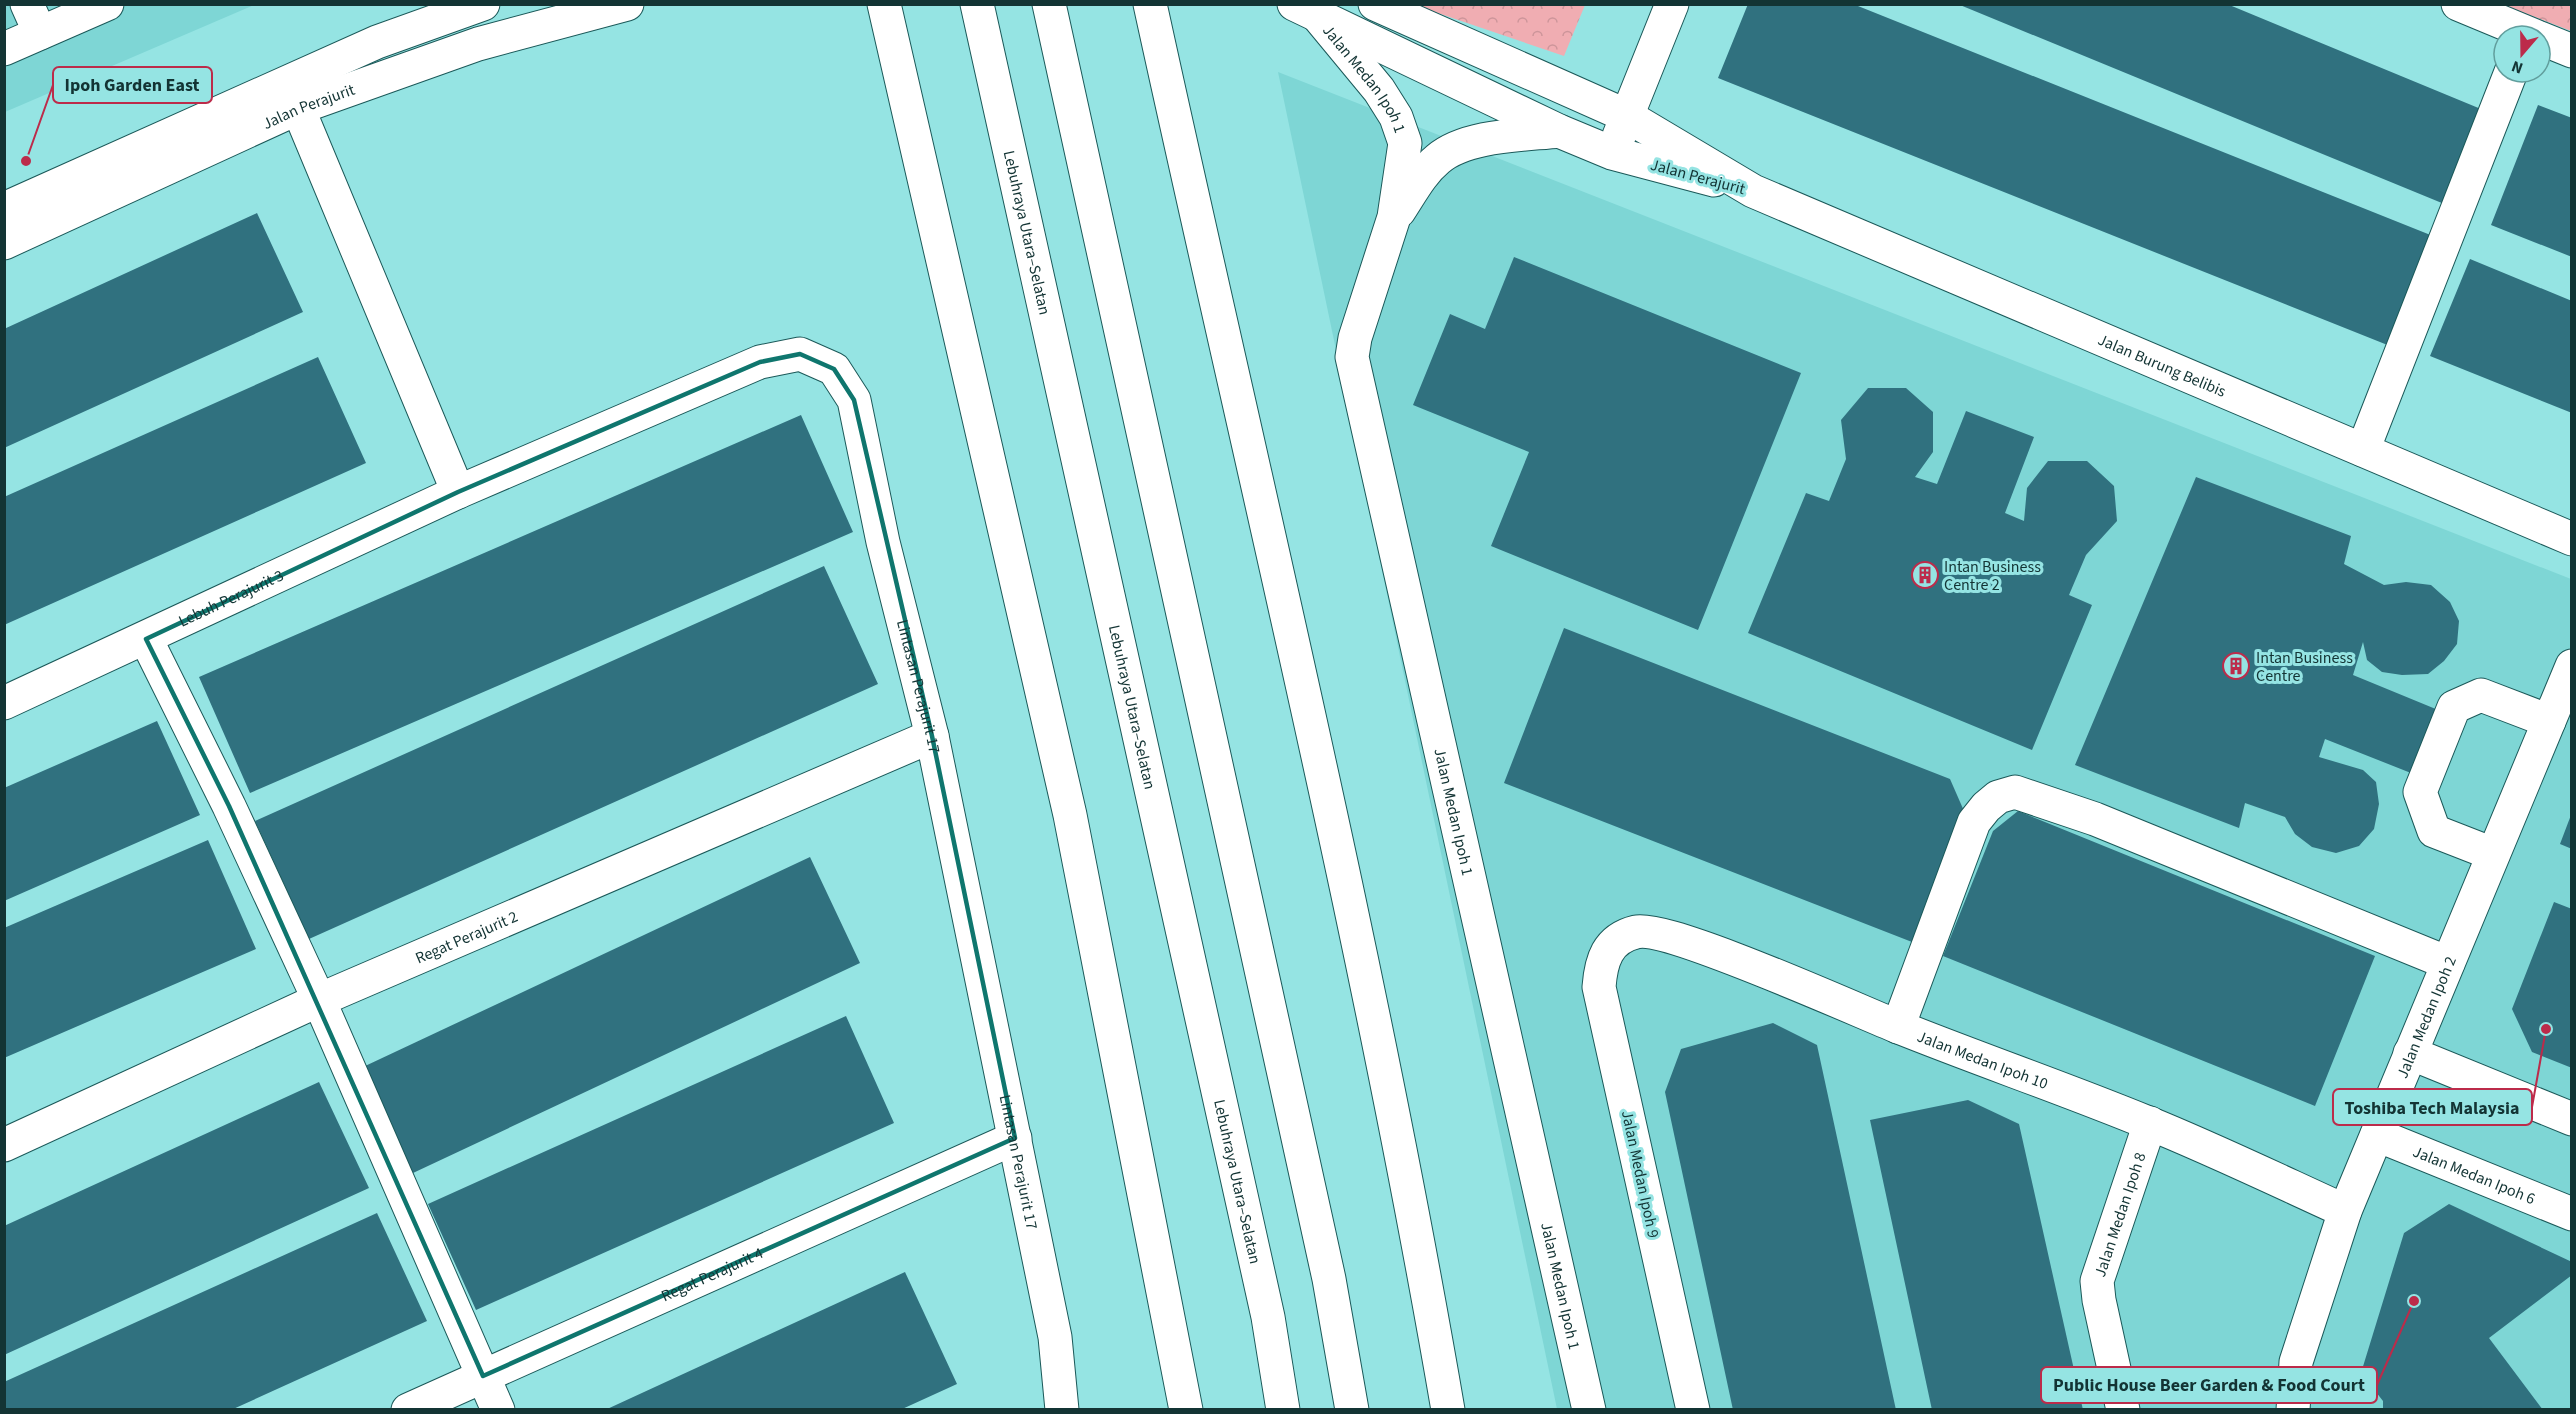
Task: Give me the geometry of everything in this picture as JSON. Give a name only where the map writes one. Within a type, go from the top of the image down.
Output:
[{"type":"main road","points":[[4,49],[33,19],[107,4]]},
{"type":"main road","name":"Jalan Perajurit","points":[[4,209],[377,42],[483,4]]},
{"type":"main road","name":"Jalan Perajurit","points":[[4,243],[298,108],[478,44],[627,4]]},
{"type":"main road","points":[[884,4],[1070,815],[1186,1410]]},
{"type":"main road","name":"Lebuhraya Utara–Selatan","points":[[977,4],[1268,1317],[1283,1410]]},
{"type":"main road","points":[[1049,4],[1329,1279],[1352,1410]]},
{"type":"main road","points":[[1150,4],[1329,807],[1430,1304],[1448,1410]]},
{"type":"main road","name":"Jalan Perajurit","points":[[1375,4],[1627,116],[1753,191]]},
{"type":"main road","points":[[1612,153],[1672,4]]},
{"type":"main road","points":[[2458,4],[2504,24]]},
{"type":"main road","name":"Jalan Perajurit","points":[[1305,10],[1559,131],[1612,153],[1753,191]]},
{"type":"main road","name":"Jalan Medan Ipoh 1","points":[[1305,10],[1379,90],[1396,117],[1405,143],[1394,217],[1353,346],[1354,366],[1589,1410]]},
{"type":"main road","points":[[2552,44],[2571,51]]},
{"type":"main road","points":[[2363,450],[2506,84]]},
{"type":"main road","points":[[298,108],[458,492]]},
{"type":"main road","name":"Jalan Medan Ipoh 1","points":[[1394,217],[1423,174],[1439,158],[1458,146],[1559,131]]},
{"type":"main road","name":"Jalan Burung Belibis","points":[[1753,191],[2571,539]]},
{"type":"main road","name":"Lintasan Perajurit 17","points":[[458,492],[760,362],[800,354],[834,369],[854,400],[883,542],[932,736],[1055,1337],[1062,1410]]},
{"type":"main road","name":"Lebuh Perajurit 3","points":[[4,704],[458,492]]},
{"type":"main road","points":[[146,639],[229,806],[319,1000],[397,1174],[498,1410]]},
{"type":"main road","name":"Jalan Medan Ipoh 2","points":[[2293,1410],[2296,1362],[2345,1211],[2571,666]]},
{"type":"main road","points":[[2493,854],[2434,831],[2420,792],[2454,707],[2481,695],[2549,721]]},
{"type":"main road","name":"Regat Perajurit 2","points":[[4,1145],[319,1000],[932,736]]},
{"type":"main road","points":[[1898,1027],[1974,822],[1998,797],[2015,792],[2095,819],[2448,963]]},
{"type":"main road","name":"Jalan Medan Ipoh 10","points":[[1615,942],[1637,932],[1662,934],[1704,948],[1898,1027],[2150,1123],[2345,1211]]},
{"type":"main road","name":"Jalan Medan Ipoh 9","points":[[1615,942],[1601,962],[1599,987],[1693,1410]]},
{"type":"main road","points":[[2410,1053],[2571,1119]]},
{"type":"main road","name":"Jalan Medan Ipoh 8","points":[[2123,1410],[2097,1281],[2150,1123]]},
{"type":"main road","name":"Jalan Medan Ipoh 6","points":[[2377,1135],[2571,1214]]},
{"type":"main road","name":"Regat Perajurit 4","points":[[408,1410],[1015,1138]]},
{"type":"highlighted area","points":[[800,354],[834,369],[854,400],[932,736],[1015,1138],[483,1376],[229,806],[146,639],[458,492],[760,362]]},
{"type":"shaded area","points":[[5,5],[254,5],[5,112]]},
{"type":"shaded area","points":[[1278,72],[2571,579],[2571,1409],[1557,1409]]},
{"type":"green space","points":[[1414,5],[1585,5],[1564,56]]},
{"type":"green space","points":[[2504,5],[2571,5],[2571,31]]},
{"type":"building","points":[[1748,4],[1853,4],[2438,238],[2395,348],[1718,78]]},
{"type":"building","points":[[2227,4],[2493,114],[2454,208],[1960,5]]},
{"type":"building","points":[[2538,105],[2572,118],[2572,257],[2491,225]]},
{"type":"building","points":[[257,213],[303,312],[4,448],[4,329]]},
{"type":"building","points":[[1514,257],[1801,373],[1698,630],[1491,546],[1529,452],[1413,405],[1450,314],[1485,329]]},
{"type":"building","points":[[2470,259],[2572,301],[2572,413],[2430,356]]},
{"type":"building","points":[[318,357],[366,463],[4,625],[4,497]]},
{"type":"building","name":"Intan Business Centre 2","points":[[1868,388],[1906,388],[1933,412],[1933,452],[1915,477],[1937,484],[1966,411],[2034,437],[2005,513],[2024,521],[2027,488],[2048,461],[2087,461],[2114,486],[2117,521],[2086,555],[2069,595],[2092,605],[2032,750],[1748,633],[1806,493],[1829,501],[1846,459],[1841,420]]},
{"type":"building","points":[[801,415],[853,532],[250,793],[199,677]]},
{"type":"building","name":"Intan Business Centre","points":[[2196,477],[2351,536],[2344,564],[2384,585],[2406,582],[2431,585],[2450,602],[2459,621],[2457,644],[2444,661],[2428,674],[2402,675],[2382,672],[2367,660],[2363,642],[2353,675],[2443,712],[2416,775],[2325,739],[2319,757],[2363,770],[2376,782],[2379,804],[2374,829],[2359,846],[2336,853],[2312,847],[2295,834],[2285,817],[2245,803],[2239,828],[2075,765]]},
{"type":"building","points":[[824,566],[878,684],[309,939],[255,821]]},
{"type":"building","points":[[1564,628],[1950,779],[1964,811],[1912,942],[1504,783]]},
{"type":"building","points":[[157,721],[200,815],[4,901],[4,788]]},
{"type":"building","points":[[2018,811],[2375,956],[2315,1106],[1943,956],[1993,831]]},
{"type":"building","points":[[2572,815],[2572,849],[2560,844]]},
{"type":"building","points":[[208,840],[256,949],[4,1058],[4,928]]},
{"type":"building","points":[[810,857],[860,963],[413,1173],[363,1067]]},
{"type":"building","points":[[2554,902],[2572,909],[2572,1068],[2532,1052],[2512,1009]]},
{"type":"building","points":[[846,1016],[894,1123],[476,1310],[428,1204]]},
{"type":"building","points":[[1773,1023],[1817,1045],[1896,1410],[1733,1410],[1665,1092],[1681,1049]]},
{"type":"building","points":[[319,1082],[369,1188],[4,1355],[4,1226]]},
{"type":"building","points":[[1968,1100],[2019,1124],[2083,1410],[1932,1410],[1870,1120]]},
{"type":"building","points":[[2449,1204],[2572,1262],[2572,1275],[2489,1338],[2543,1410],[2383,1410],[2383,1401],[2361,1373],[2404,1233]]},
{"type":"building","points":[[377,1213],[427,1321],[231,1410],[4,1410],[4,1382]]},
{"type":"building","points":[[905,1272],[957,1384],[900,1410],[605,1410]]},
{"type":"place","name":"Ipoh Garden East","points":[[26,161]]},
{"type":"place","name":"Intan Business Centre 2","points":[[1925,575]]},
{"type":"place","name":"Intan Business Centre","points":[[2236,666]]},
{"type":"place","name":"Toshiba Tech Malaysia","points":[[2546,1029]]},
{"type":"place","name":"Public House Beer Garden & Food Court","points":[[2414,1301]]}]
